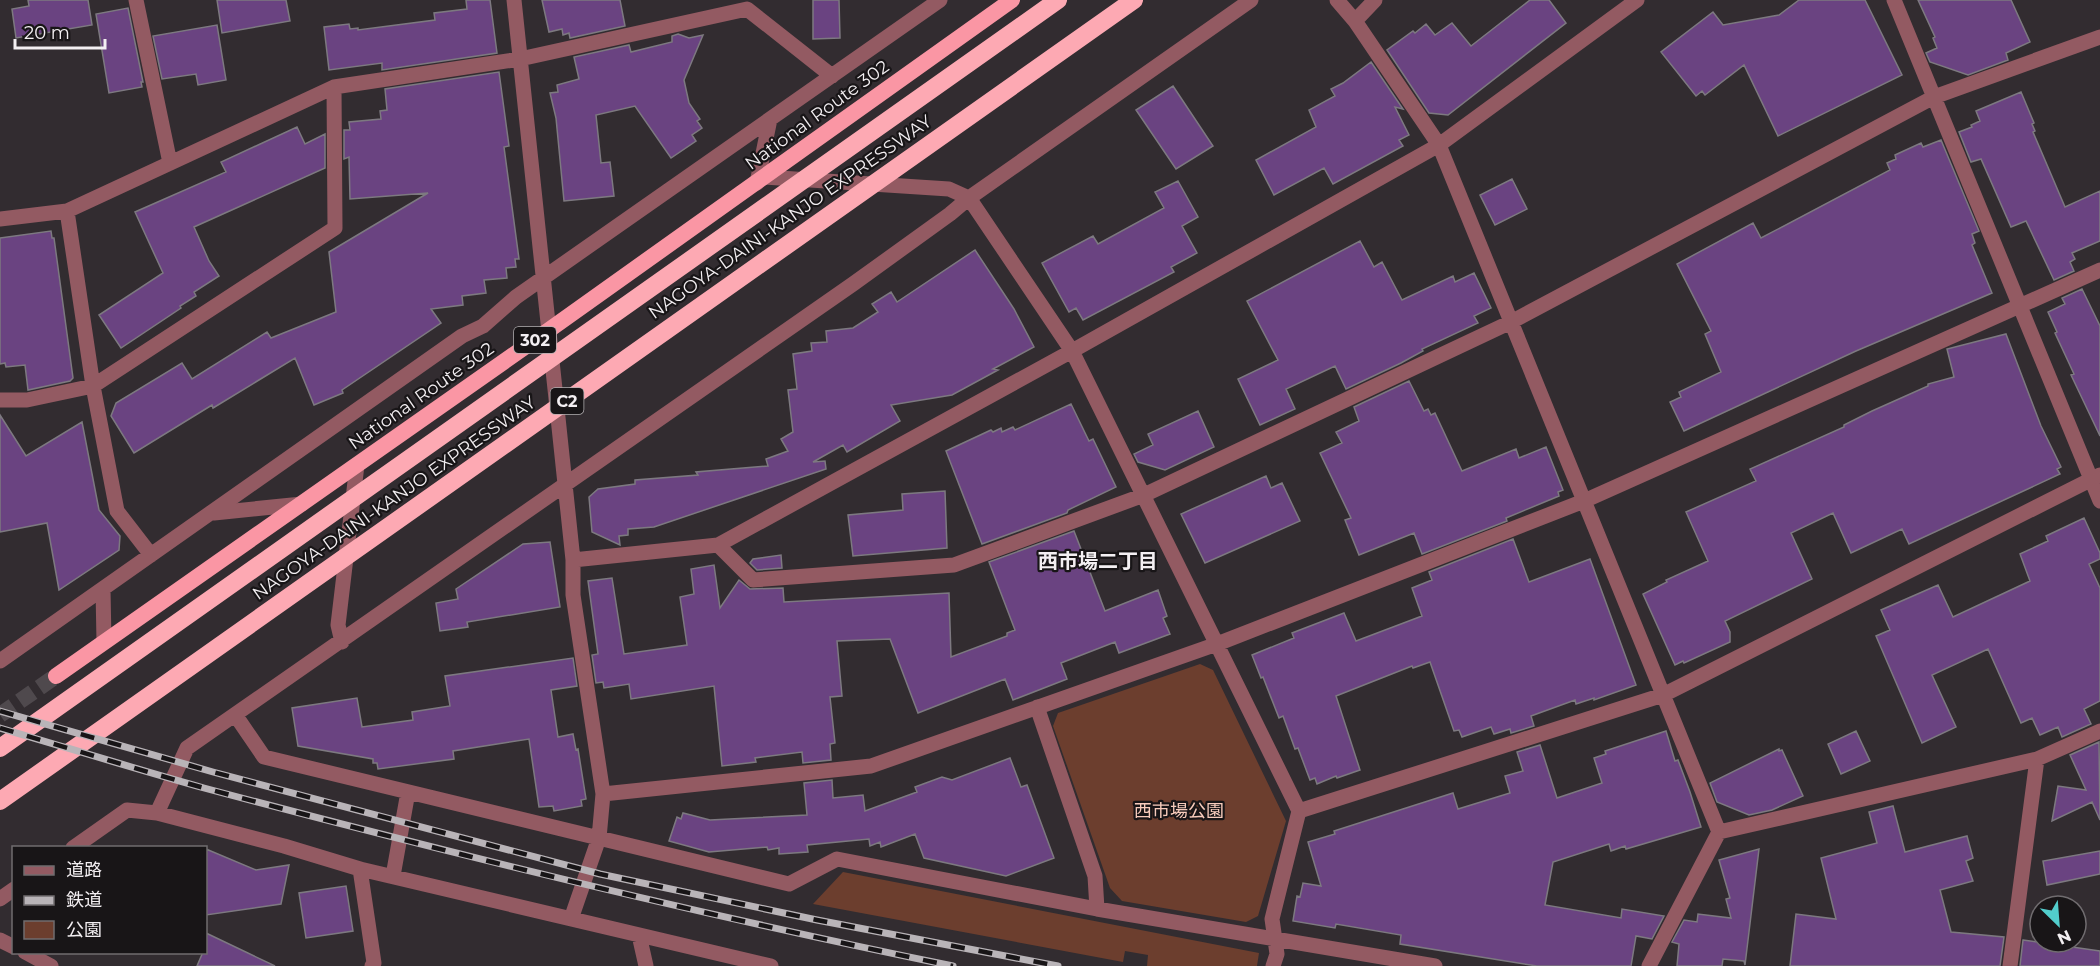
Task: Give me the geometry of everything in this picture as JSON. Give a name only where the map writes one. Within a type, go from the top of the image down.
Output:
[{"type":"highway","name":"National Route 302","points":[[56,676],[549,330],[1012,0]]},
{"type":"highway","name":"NAGOYA-DAINI-KANJO EXPRESSWAY","points":[[0,748],[1058,0]]},
{"type":"highway","name":"NAGOYA-DAINI-KANJO EXPRESSWAY","points":[[0,801],[1134,0]]},
{"type":"street","points":[[136,0],[170,163]]},
{"type":"street","points":[[514,0],[573,560],[573,595],[603,794],[599,838],[571,919]]},
{"type":"street","points":[[0,661],[462,336],[483,326],[516,297],[544,277],[940,0]]},
{"type":"street","points":[[157,813],[187,748],[853,284],[969,198],[1251,0]]},
{"type":"street","points":[[1338,0],[1355,21],[1439,145],[1719,832]]},
{"type":"street","points":[[1355,21],[1375,0]]},
{"type":"street","points":[[573,560],[718,545],[1072,351],[1439,145],[1637,0]]},
{"type":"street","points":[[1894,0],[2019,306],[2096,477],[2100,501]]},
{"type":"street","points":[[0,219],[67,211],[334,87],[520,59],[747,9],[832,76]]},
{"type":"street","points":[[718,545],[753,580],[954,565],[1144,495],[1511,322],[1934,97],[2100,37]]},
{"type":"street","points":[[0,400],[27,400],[93,386],[335,228],[334,87]]},
{"type":"street","points":[[770,119],[761,180],[949,189],[969,198],[1072,351],[1299,812],[1272,919],[1277,954],[1273,966]]},
{"type":"street","points":[[67,211],[93,386],[117,511],[152,555]]},
{"type":"street","points":[[603,794],[871,766],[1217,644],[1584,501],[2100,270]]},
{"type":"street","points":[[342,642],[338,625],[357,465]]},
{"type":"street","points":[[1299,812],[1663,695],[2096,477]]},
{"type":"street","points":[[211,514],[302,504]]},
{"type":"street","points":[[103,589],[104,642]]},
{"type":"street","points":[[1036,706],[1095,876],[1097,909]]},
{"type":"street","points":[[236,716],[264,757],[789,884],[837,859],[1097,909],[1435,966]]},
{"type":"street","points":[[1649,966],[1719,832],[2037,759],[2100,731]]},
{"type":"street","points":[[2010,966],[2037,759]]},
{"type":"street","points":[[393,876],[408,792]]},
{"type":"street","points":[[76,846],[127,810],[157,813],[284,846],[360,869],[771,966]]},
{"type":"street","points":[[360,869],[375,965]]},
{"type":"street","points":[[639,935],[646,966]]},
{"type":"street","points":[[28,954],[51,966]]},
{"type":"green space","name":"西市場公園","points":[[1200,664],[1213,670],[1286,821],[1258,916],[1246,922],[1122,901],[1110,888],[1053,726],[1058,713]]},
{"type":"green space","points":[[843,872],[1259,953],[1257,966],[1147,966],[1148,955],[1125,951],[1123,962],[813,904]]},
{"type":"building","points":[[28,0],[88,0],[92,25],[16,38],[12,9],[29,6]]},
{"type":"building","points":[[217,0],[286,0],[290,21],[222,33]]},
{"type":"building","points":[[466,0],[490,0],[497,53],[382,70],[382,63],[329,70],[324,27],[349,24],[350,29],[358,28],[358,30],[435,20],[434,13],[467,9]]},
{"type":"building","points":[[542,0],[620,0],[625,26],[570,38],[569,33],[563,35],[562,29],[549,32]]},
{"type":"building","points":[[813,0],[839,0],[840,38],[813,39]]},
{"type":"building","points":[[1530,0],[1549,0],[1566,23],[1448,115],[1429,113],[1387,50],[1426,24],[1435,35],[1452,23],[1471,46]]},
{"type":"building","points":[[1799,0],[1865,0],[1902,75],[1778,136],[1744,65],[1705,95],[1702,91],[1696,96],[1661,52],[1713,12],[1723,25],[1779,15]]},
{"type":"building","points":[[1918,0],[2011,0],[2030,42],[2006,53],[2008,60],[1968,75],[1930,62],[1926,53],[1937,48],[1933,38],[1935,37]]},
{"type":"building","points":[[128,8],[143,82],[141,82],[142,87],[109,93],[96,14]]},
{"type":"building","points":[[217,25],[226,80],[198,85],[196,74],[162,79],[153,36]]},
{"type":"building","points":[[678,34],[689,38],[703,35],[684,80],[689,103],[700,119],[697,121],[702,128],[692,135],[696,141],[671,158],[635,106],[596,115],[601,163],[610,162],[614,196],[564,201],[556,118],[550,93],[558,92],[557,85],[579,79],[574,57],[629,45],[631,52],[672,42],[672,36]]},
{"type":"building","points":[[1371,62],[1403,109],[1395,107],[1409,135],[1399,140],[1403,146],[1333,184],[1324,168],[1274,195],[1256,160],[1316,127],[1309,110],[1335,96],[1331,89]]},
{"type":"building","points":[[499,72],[509,146],[504,147],[519,259],[515,259],[516,267],[506,268],[507,278],[484,280],[486,293],[462,296],[463,305],[431,309],[441,323],[342,390],[343,393],[314,405],[295,358],[134,453],[111,416],[116,403],[182,363],[192,379],[267,332],[271,338],[336,312],[329,252],[428,193],[350,199],[349,157],[344,159],[344,130],[350,130],[349,122],[381,119],[380,111],[387,110],[385,89]]},
{"type":"building","points":[[1173,86],[1213,146],[1176,169],[1136,110]]},
{"type":"building","points":[[2021,92],[2034,123],[2032,124],[2035,131],[2033,132],[2065,207],[2100,191],[2100,241],[2072,253],[2075,259],[2070,262],[2074,271],[2054,280],[2026,221],[2011,227],[1981,159],[1971,162],[1959,132],[1980,121],[1976,111]]},
{"type":"building","points":[[297,127],[305,144],[325,134],[325,168],[194,227],[209,261],[219,276],[194,292],[196,296],[180,306],[181,308],[121,348],[99,315],[163,273],[135,212],[226,172],[221,162]]},
{"type":"building","points":[[1941,140],[1979,231],[1972,234],[1975,243],[1972,245],[1992,293],[1856,351],[1684,431],[1670,402],[1681,397],[1679,392],[1721,372],[1705,334],[1711,331],[1677,264],[1753,223],[1761,238],[1890,170],[1887,163],[1896,159],[1895,155],[1921,143],[1923,147]]},
{"type":"building","points":[[1512,179],[1527,209],[1495,225],[1480,195]]},
{"type":"building","points":[[1178,181],[1198,217],[1182,226],[1197,253],[1171,267],[1174,272],[1083,320],[1076,308],[1069,312],[1042,263],[1093,236],[1098,244],[1164,208],[1155,192]]},
{"type":"building","points":[[51,231],[52,238],[54,238],[73,378],[70,381],[28,390],[25,365],[6,367],[5,363],[0,364],[0,238]]},
{"type":"building","points":[[1360,241],[1374,267],[1382,262],[1402,300],[1453,276],[1455,282],[1474,273],[1491,308],[1474,316],[1478,323],[1346,389],[1335,366],[1286,389],[1295,409],[1260,425],[1238,379],[1278,360],[1247,301]]},
{"type":"building","points":[[975,250],[1014,309],[1034,347],[952,395],[891,405],[900,421],[847,452],[843,445],[813,462],[825,461],[826,469],[654,527],[628,529],[628,535],[619,536],[620,545],[592,532],[589,497],[598,489],[635,484],[635,480],[768,466],[766,459],[788,451],[781,439],[793,432],[788,390],[797,389],[793,354],[812,351],[811,343],[827,342],[826,331],[853,328],[878,312],[872,304],[891,292],[897,302]]},
{"type":"building","points":[[2082,289],[2100,326],[2100,436],[2071,375],[2074,374],[2048,312],[2065,304],[2062,298]]},
{"type":"building","points":[[2006,334],[2041,426],[2061,467],[2057,469],[2060,474],[1909,544],[1902,529],[1851,553],[1833,513],[1791,533],[1812,579],[1725,621],[1730,632],[1730,642],[1675,665],[1643,594],[1667,582],[1666,580],[1708,561],[1686,512],[1756,481],[1750,469],[1844,427],[1928,384],[1954,377],[1947,349]]},
{"type":"building","points":[[1409,381],[1424,411],[1428,409],[1431,415],[1435,413],[1462,471],[1516,449],[1519,458],[1546,447],[1563,490],[1558,492],[1559,496],[1506,518],[1507,521],[1422,554],[1414,533],[1359,555],[1345,520],[1351,518],[1320,453],[1342,443],[1336,432],[1359,421],[1354,407]]},
{"type":"building","points":[[1071,404],[1089,441],[1093,439],[1116,487],[1068,510],[1067,513],[982,544],[946,451],[991,430],[993,432],[1001,428],[1002,432],[1013,427],[1015,430]]},
{"type":"building","points":[[1198,411],[1214,447],[1165,470],[1138,462],[1134,454],[1153,445],[1148,434]]},
{"type":"building","points":[[0,415],[26,456],[82,422],[99,510],[120,536],[119,550],[59,590],[47,523],[0,532]]},
{"type":"building","points":[[1266,476],[1271,488],[1282,483],[1300,521],[1205,563],[1181,514]]},
{"type":"building","points":[[945,491],[947,548],[853,556],[848,515],[903,510],[902,494]]},
{"type":"building","points":[[2084,518],[2100,553],[2100,559],[2089,564],[2100,588],[2100,701],[2084,709],[2091,724],[2062,737],[2058,727],[2040,735],[2032,718],[2021,723],[1988,649],[1932,675],[1956,727],[1922,743],[1876,636],[1890,630],[1881,610],[1938,585],[1953,617],[2030,581],[2020,554],[2048,541],[2046,536]]},
{"type":"building","points":[[1074,531],[1105,611],[1158,590],[1167,616],[1163,618],[1170,634],[1119,653],[1115,642],[1061,663],[1067,679],[1013,700],[1005,679],[918,713],[890,639],[837,641],[842,696],[830,697],[835,743],[830,744],[831,760],[803,763],[802,752],[755,758],[756,762],[722,766],[714,686],[631,699],[629,684],[604,688],[603,682],[596,683],[592,655],[598,654],[588,581],[612,578],[624,654],[687,645],[680,597],[694,594],[691,569],[714,565],[720,608],[739,580],[750,589],[783,588],[784,602],[949,593],[951,657],[1007,636],[1007,633],[1015,630],[989,562]]},
{"type":"building","points":[[1513,539],[1529,582],[1590,559],[1636,685],[1594,700],[1594,698],[1576,704],[1575,700],[1531,716],[1534,726],[1511,733],[1510,729],[1494,734],[1491,727],[1462,737],[1459,730],[1454,731],[1430,662],[1413,668],[1412,666],[1336,696],[1360,770],[1317,784],[1315,778],[1310,780],[1298,748],[1295,749],[1283,716],[1279,718],[1252,655],[1294,638],[1292,633],[1344,613],[1356,641],[1422,616],[1412,588],[1432,580],[1429,572]]},
{"type":"building","points":[[550,542],[560,607],[467,622],[468,627],[440,631],[436,603],[458,599],[456,589],[523,544]]},
{"type":"building","points":[[781,555],[782,568],[757,570],[750,563],[753,559]]},
{"type":"building","points":[[573,658],[577,686],[551,690],[558,737],[573,734],[576,750],[578,749],[586,799],[581,800],[582,806],[554,811],[553,806],[539,807],[529,739],[453,751],[454,759],[378,769],[373,759],[298,746],[292,708],[357,698],[362,727],[413,720],[412,712],[450,706],[445,676]]},
{"type":"building","points":[[1666,731],[1675,761],[1678,760],[1701,827],[1626,849],[1625,846],[1611,851],[1609,844],[1553,862],[1545,905],[1621,918],[1622,909],[1664,916],[1652,939],[1636,936],[1631,966],[1537,966],[1400,944],[1401,935],[1336,924],[1335,928],[1293,921],[1297,896],[1300,897],[1303,883],[1321,886],[1308,842],[1335,834],[1334,831],[1453,793],[1458,809],[1510,793],[1505,776],[1523,771],[1517,752],[1540,745],[1557,798],[1602,783],[1594,758],[1606,754],[1605,751]]},
{"type":"building","points":[[1856,731],[1870,761],[1841,774],[1828,744]]},
{"type":"building","points":[[2099,742],[2100,820],[2092,802],[2052,821],[2058,786],[2086,790],[2070,755]]},
{"type":"building","points":[[1779,749],[1779,751],[1782,750],[1803,796],[1772,810],[1749,815],[1717,802],[1710,783]]},
{"type":"building","points":[[1010,758],[1021,787],[1027,785],[1054,858],[1006,876],[924,858],[915,834],[881,847],[880,842],[870,846],[869,839],[807,845],[808,852],[779,854],[779,848],[768,850],[767,847],[709,852],[669,841],[677,817],[681,819],[683,813],[710,820],[807,815],[804,783],[832,780],[833,798],[863,795],[865,811],[917,792],[915,787],[942,777],[952,780]]},
{"type":"building","points":[[1893,806],[1905,852],[1967,836],[1973,858],[1966,861],[1973,881],[1940,890],[1951,932],[2004,937],[2000,966],[1790,966],[1796,914],[1836,919],[1821,858],[1877,843],[1869,812]]},
{"type":"building","points":[[207,849],[256,870],[289,865],[281,904],[207,915]]},
{"type":"building","points":[[1759,849],[1745,965],[1744,961],[1723,959],[1722,966],[1677,966],[1679,944],[1672,942],[1684,920],[1697,922],[1698,914],[1731,918],[1726,899],[1730,898],[1719,860]]},
{"type":"building","points":[[2100,851],[2100,874],[2047,885],[2043,861]]},
{"type":"building","points":[[346,886],[353,931],[306,938],[299,893]]},
{"type":"building","points":[[207,933],[275,966],[197,966],[202,954],[207,954]]},
{"type":"building","points":[[2023,940],[2028,941],[2028,954],[2088,954],[2088,949],[2100,951],[2100,966],[2020,966]]},
{"type":"tunnel","points":[[0,715],[56,676]]},
{"type":"railway","points":[[0,711],[213,772],[600,874],[817,920],[1058,966]]},
{"type":"railway","points":[[0,728],[204,788],[484,860],[671,905],[953,966]]},
{"type":"district","name":"西市場二丁目","points":[[1098,561]]}]
